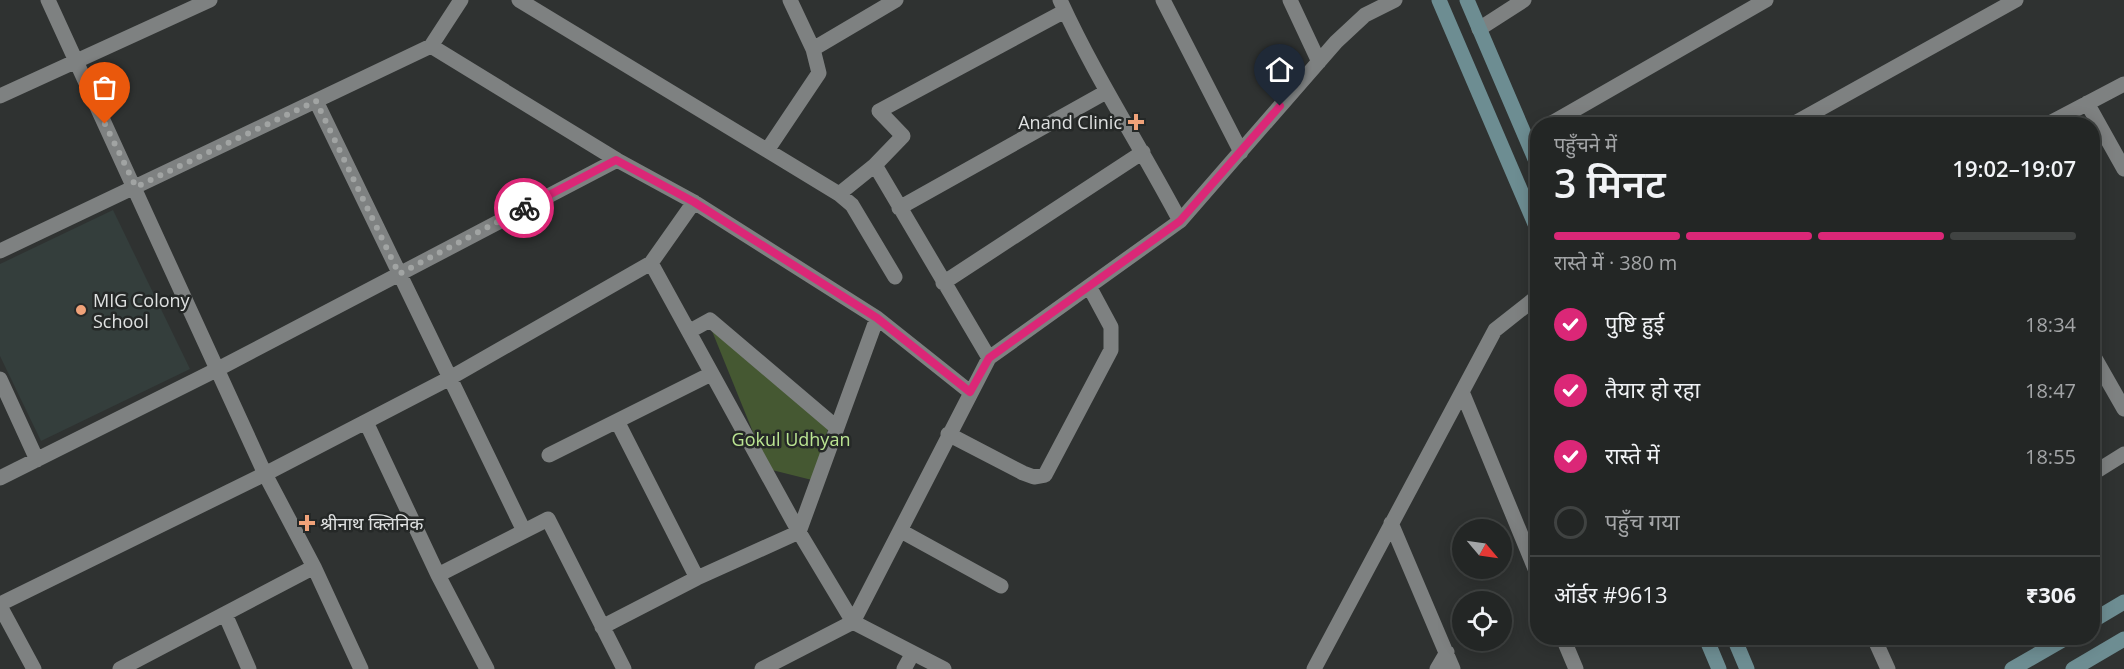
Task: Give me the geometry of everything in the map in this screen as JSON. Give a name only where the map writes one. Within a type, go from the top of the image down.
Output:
[{"type":"main road","points":[[1439,0],[1530,212]]},
{"type":"main road","points":[[1467,0],[1530,133]]},
{"type":"main road","points":[[2100,616],[2124,602]]},
{"type":"main road","points":[[2073,669],[2091,664],[2124,639]]},
{"type":"main road","points":[[1709,645],[1719,669]]},
{"type":"main road","points":[[1737,645],[1747,669]]},
{"type":"main road","points":[[2012,669],[2054,645]]},
{"type":"street","points":[[48,0],[74,61],[136,187],[265,474],[314,567],[361,669]]},
{"type":"street","points":[[0,96],[210,0]]},
{"type":"street","points":[[0,251],[431,46],[461,0]]},
{"type":"street","points":[[519,0],[839,194],[852,205],[895,277]]},
{"type":"street","points":[[768,149],[819,73],[813,49],[790,0]]},
{"type":"street","points":[[1162,0],[1241,152]]},
{"type":"street","points":[[1290,0],[1318,62]]},
{"type":"street","points":[[1359,0],[1365,15]]},
{"type":"street","points":[[762,669],[852,622],[989,358],[1090,288],[1180,221],[1318,62],[1365,15],[1395,0]]},
{"type":"street","points":[[1479,28],[1524,0]]},
{"type":"street","points":[[1562,117],[1766,0]]},
{"type":"street","points":[[1806,117],[2016,0]]},
{"type":"street","points":[[813,49],[890,1]]},
{"type":"street","points":[[839,194],[875,165],[903,136],[879,111],[1063,5],[1106,92],[1143,152],[1180,221]]},
{"type":"street","points":[[431,46],[616,160],[694,202],[877,318],[970,392]]},
{"type":"street","points":[[2061,117],[2124,84]]},
{"type":"street","points":[[899,208],[1106,92]]},
{"type":"street","points":[[316,101],[524,531]]},
{"type":"street","points":[[2087,103],[2095,117]]},
{"type":"street","points":[[2100,126],[2124,168]]},
{"type":"street","points":[[943,284],[1143,152]]},
{"type":"street","points":[[0,478],[218,369],[616,160]]},
{"type":"street","points":[[875,165],[943,284],[989,358]]},
{"type":"street","points":[[34,669],[0,605],[265,474],[450,378],[651,263],[694,202]]},
{"type":"street","points":[[651,263],[799,532],[852,622],[944,669]]},
{"type":"street","points":[[948,434],[1023,473],[1034,477],[1045,475],[1111,350],[1111,327],[1090,288]]},
{"type":"street","points":[[1314,669],[1391,523],[1463,394],[1495,330],[1530,302]]},
{"type":"street","points":[[602,627],[697,578],[799,532],[877,318]]},
{"type":"street","points":[[690,331],[710,320],[836,427]]},
{"type":"street","points":[[2100,367],[2124,409]]},
{"type":"street","points":[[549,455],[711,374]]},
{"type":"street","points":[[0,379],[37,460]]},
{"type":"street","points":[[1463,394],[1530,557]]},
{"type":"street","points":[[617,421],[697,578]]},
{"type":"street","points":[[366,422],[438,574],[487,669]]},
{"type":"street","points":[[2100,469],[2124,454]]},
{"type":"street","points":[[438,574],[548,519],[624,669]]},
{"type":"street","points":[[1391,523],[1454,669]]},
{"type":"street","points":[[901,531],[1001,586]]},
{"type":"street","points":[[120,669],[314,567]]},
{"type":"street","points":[[225,614],[249,669]]},
{"type":"street","points":[[1566,645],[1576,669]]},
{"type":"street","points":[[1877,645],[1888,669]]},
{"type":"street","points":[[903,669],[913,652]]},
{"type":"street","points":[[1437,669],[1447,652]]},
{"type":"shaded area","name":"MIG Colony School","points":[[113,210],[190,369],[41,441],[0,356],[0,264]]},
{"type":"green space","name":"Gokul Udhyan","points":[[710,326],[829,426],[812,480],[768,469]]},
{"type":"way so far","points":[[105,124],[136,187],[316,101],[399,274],[524,208]]},
{"type":"place","name":"Anand Clinic","points":[[1136,122]]},
{"type":"place","name":"MIG Colony School","points":[[81,310]]},
{"type":"place","name":"श्रीनाथ क्लिनिक","points":[[307,523]]},
{"type":"route","points":[[524,208],[616,160],[694,202],[877,318],[970,392],[989,358],[1090,288],[1180,221],[1280,106]]}]
